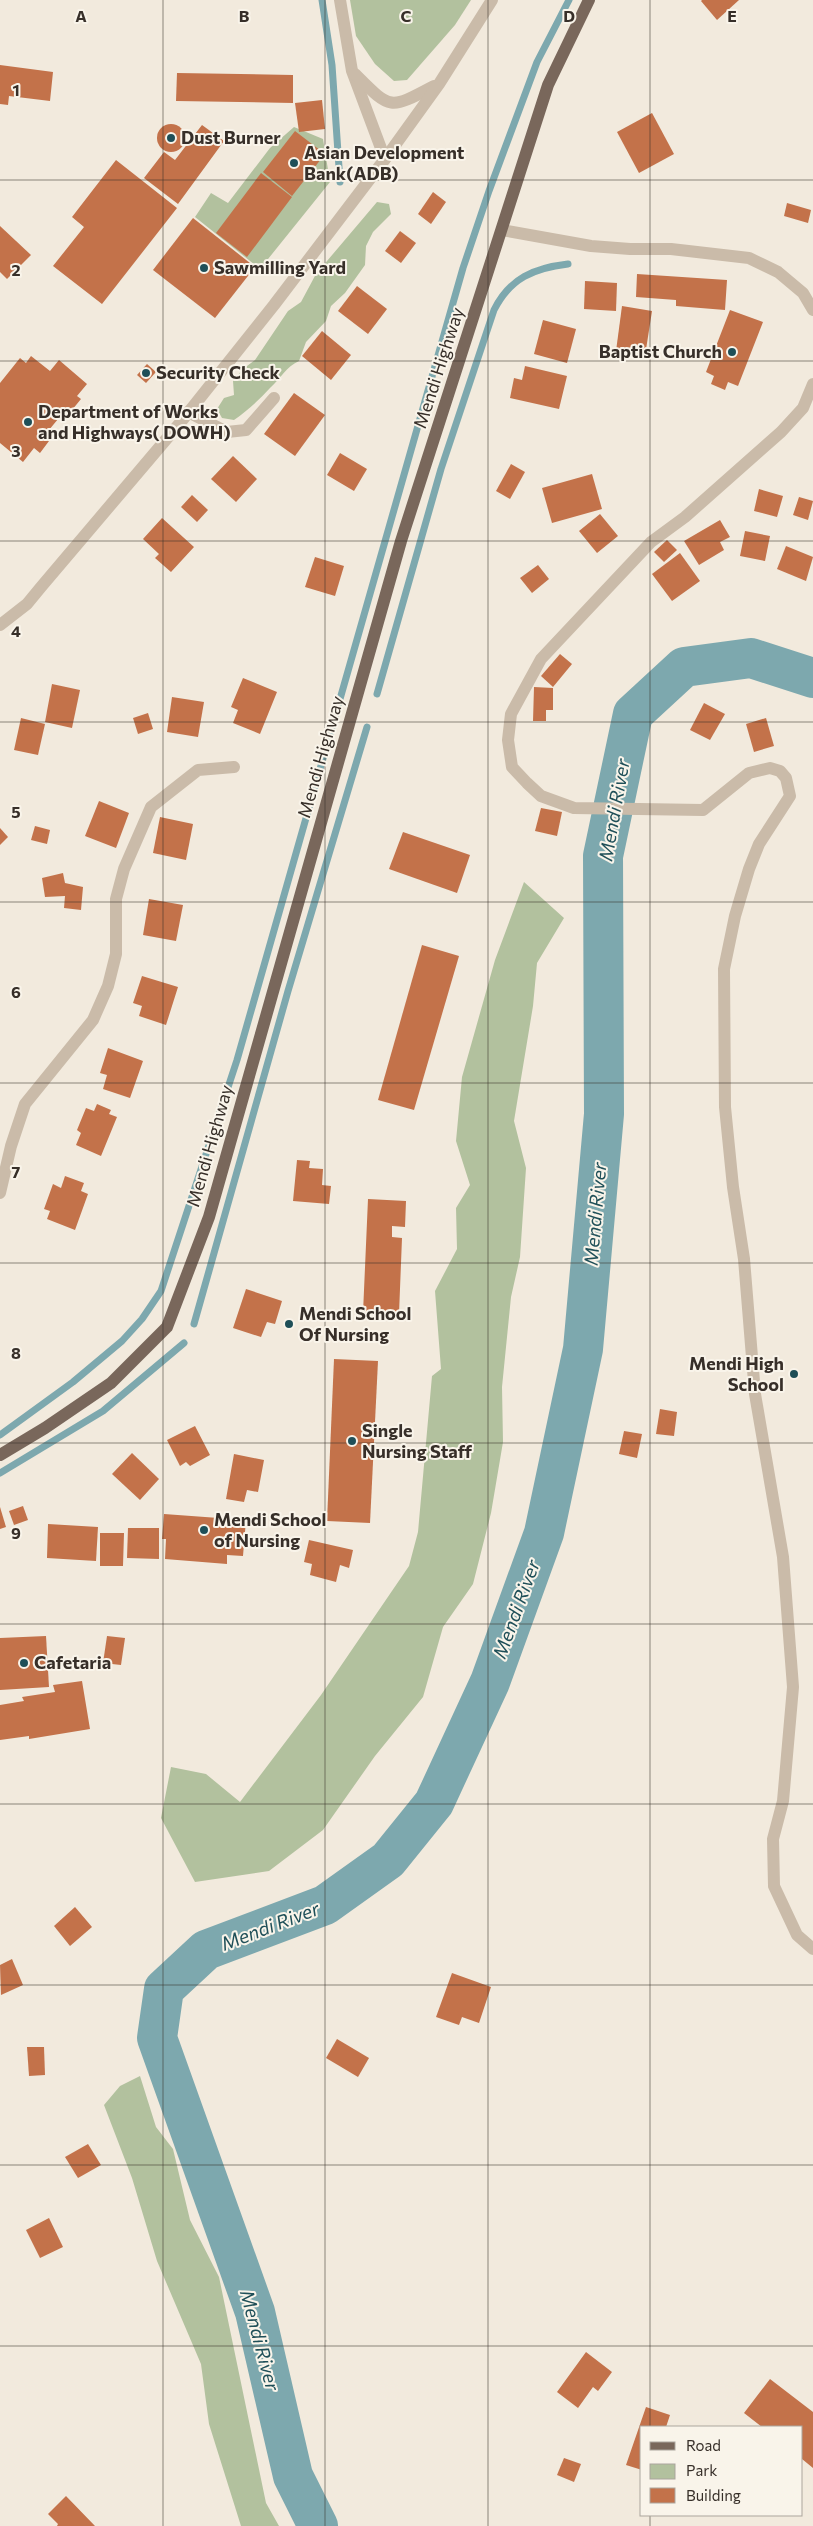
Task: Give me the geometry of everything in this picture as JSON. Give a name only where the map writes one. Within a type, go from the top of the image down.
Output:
[{"type":"main road","name":"Mendi Highway","points":[[0,1455],[45,1428],[112,1383],[167,1327],[209,1217],[401,541],[548,85],[590,0]]},
{"type":"street","points":[[340,0],[352,71],[385,159]]},
{"type":"street","points":[[0,625],[27,604],[188,412],[385,159],[439,84],[492,0]]},
{"type":"street","points":[[352,71],[381,100],[391,104],[401,104],[439,84]]},
{"type":"street","points":[[502,230],[591,246],[630,249],[671,249],[749,258],[778,272],[803,293],[813,310]]},
{"type":"street","points":[[813,384],[803,408],[782,432],[716,487],[685,517],[651,542],[541,659],[524,686],[511,714],[508,740],[512,767],[541,796],[574,808],[703,810],[750,773],[770,768],[780,771],[786,778],[790,796],[759,844],[748,869],[735,916],[724,968],[724,1107],[744,1259],[756,1394],[783,1557],[793,1687],[790,1745],[783,1801],[773,1839],[774,1886],[798,1935],[813,1949]]},
{"type":"street","points":[[188,412],[227,432],[246,430],[274,398]]},
{"type":"street","points":[[0,1193],[25,1104],[93,1020],[108,986],[116,954],[116,899],[124,869],[151,807],[198,770],[234,768]]},
{"type":"green space","points":[[350,0],[471,0],[455,25],[407,80],[394,81],[375,64],[356,36]]},
{"type":"green space","points":[[294,127],[323,139],[330,182],[260,269],[195,217],[211,193],[228,203],[270,148]]},
{"type":"green space","points":[[377,202],[389,204],[391,214],[373,232],[366,246],[365,265],[345,293],[331,306],[326,321],[306,342],[299,361],[294,363],[262,397],[239,417],[234,420],[222,418],[217,409],[224,398],[234,395],[233,381],[243,369],[255,360],[288,311],[301,302],[316,274]]},
{"type":"green space","points":[[524,882],[564,918],[537,963],[533,1006],[514,1121],[526,1168],[520,1257],[511,1297],[502,1387],[503,1442],[491,1513],[473,1584],[443,1627],[423,1697],[375,1756],[323,1830],[269,1871],[195,1882],[161,1818],[171,1767],[206,1774],[240,1802],[321,1695],[409,1566],[418,1532],[432,1376],[441,1369],[435,1291],[457,1249],[456,1208],[470,1185],[456,1141],[462,1077],[495,960]]},
{"type":"green space","points":[[140,2076],[156,2127],[173,2149],[190,2220],[219,2277],[266,2503],[279,2526],[241,2526],[209,2424],[201,2364],[157,2261],[132,2178],[104,2105],[120,2086]]},
{"type":"building","points":[[702,0],[739,0],[717,20]]},
{"type":"building","points":[[0,65],[53,72],[50,101],[9,96],[8,105],[0,104]]},
{"type":"building","points":[[177,73],[293,75],[293,103],[176,101]]},
{"type":"building","points":[[322,100],[325,129],[299,132],[295,103]]},
{"type":"building","points":[[652,113],[674,154],[639,173],[617,132]]},
{"type":"building","name":"Dust Burner","points":[[171,124],[181,128],[185,138],[181,148],[171,152],[161,148],[157,138],[161,128]]},
{"type":"building","points":[[202,125],[224,141],[178,204],[144,178],[164,152],[175,160]]},
{"type":"building","name":"Asian Development Bank(ADB)","points":[[295,131],[325,154],[292,196],[263,172]]},
{"type":"building","points":[[116,160],[177,208],[102,304],[53,266],[84,227],[72,217]]},
{"type":"building","points":[[261,173],[292,197],[247,257],[216,233]]},
{"type":"building","points":[[433,192],[446,202],[431,224],[418,214]]},
{"type":"building","points":[[787,203],[811,210],[808,223],[784,216]]},
{"type":"building","name":"Sawmilling Yard","points":[[193,218],[255,267],[215,318],[153,270]]},
{"type":"building","points":[[0,226],[31,255],[7,279],[0,272]]},
{"type":"building","points":[[400,231],[416,243],[401,263],[385,251]]},
{"type":"building","points":[[637,274],[727,280],[725,310],[676,306],[676,300],[636,297]]},
{"type":"building","points":[[585,281],[617,283],[616,311],[584,309]]},
{"type":"building","points":[[357,286],[387,309],[368,334],[338,311]]},
{"type":"building","points":[[622,306],[652,311],[645,356],[616,351]]},
{"type":"building","name":"Baptist Church","points":[[730,310],[763,322],[738,386],[728,382],[725,390],[711,384],[714,376],[706,372]]},
{"type":"building","points":[[543,320],[576,329],[567,363],[534,354]]},
{"type":"building","points":[[322,331],[351,355],[331,380],[302,356]]},
{"type":"building","name":"Department of Works and Highways( DOWH)","points":[[31,356],[50,371],[59,360],[87,384],[77,396],[81,399],[72,410],[68,407],[44,436],[49,441],[40,453],[34,448],[23,462],[0,443],[0,383],[20,358],[26,363]]},
{"type":"building","name":"Security Check","points":[[147,364],[156,372],[146,383],[137,375]]},
{"type":"building","points":[[525,366],[567,376],[559,409],[510,398],[514,378],[522,380]]},
{"type":"building","points":[[294,393],[325,415],[295,456],[264,434]]},
{"type":"building","points":[[340,453],[367,469],[354,491],[327,475]]},
{"type":"building","points":[[233,456],[257,479],[236,502],[211,479]]},
{"type":"building","points":[[511,464],[525,472],[510,499],[496,491]]},
{"type":"building","points":[[592,474],[602,509],[552,523],[542,488]]},
{"type":"building","points":[[759,489],[783,496],[777,517],[754,511]]},
{"type":"building","points":[[192,495],[208,510],[197,522],[181,507]]},
{"type":"building","points":[[799,497],[813,501],[808,520],[793,515]]},
{"type":"building","points":[[600,514],[618,536],[597,553],[579,531]]},
{"type":"building","points":[[162,518],[194,547],[171,572],[155,558],[159,554],[143,539]]},
{"type":"building","points":[[720,520],[730,537],[720,542],[724,550],[699,565],[684,541]]},
{"type":"building","points":[[745,531],[770,536],[765,561],[740,556]]},
{"type":"building","points":[[667,540],[677,550],[664,562],[654,552]]},
{"type":"building","points":[[786,546],[813,557],[806,581],[777,569]]},
{"type":"building","points":[[680,553],[700,581],[672,601],[652,574]]},
{"type":"building","points":[[315,557],[344,566],[335,596],[305,587]]},
{"type":"building","points":[[538,565],[549,579],[532,593],[520,578]]},
{"type":"building","points":[[560,654],[572,664],[553,687],[541,676]]},
{"type":"building","points":[[243,678],[277,692],[260,734],[233,723],[238,710],[231,707]]},
{"type":"building","points":[[52,684],[80,690],[72,728],[45,722]]},
{"type":"building","points":[[534,687],[553,688],[553,710],[546,710],[546,721],[533,721]]},
{"type":"building","points":[[172,697],[204,702],[198,737],[167,732]]},
{"type":"building","points":[[704,703],[725,714],[710,740],[690,730]]},
{"type":"building","points":[[148,713],[153,729],[138,734],[133,718]]},
{"type":"building","points":[[21,718],[45,724],[38,755],[14,750]]},
{"type":"building","points":[[766,718],[774,746],[754,752],[746,724]]},
{"type":"building","points":[[99,801],[129,813],[116,848],[85,836]]},
{"type":"building","points":[[541,808],[562,812],[557,836],[535,831]]},
{"type":"building","points":[[160,817],[193,824],[186,860],[153,853]]},
{"type":"building","points":[[35,826],[50,830],[47,844],[31,840]]},
{"type":"building","points":[[0,828],[8,837],[0,845]]},
{"type":"building","points":[[403,832],[470,855],[457,893],[389,869]]},
{"type":"building","points":[[63,873],[65,883],[83,887],[81,910],[64,908],[65,896],[45,897],[42,878]]},
{"type":"building","points":[[149,899],[183,905],[176,941],[143,935]]},
{"type":"building","points":[[422,945],[459,956],[414,1110],[378,1100]]},
{"type":"building","points":[[142,976],[178,987],[166,1025],[139,1016],[142,1006],[133,1003]]},
{"type":"building","points":[[108,1048],[143,1061],[130,1098],[103,1089],[107,1075],[100,1073]]},
{"type":"building","points":[[97,1104],[111,1110],[109,1114],[117,1117],[101,1156],[76,1145],[81,1133],[77,1130],[86,1108],[94,1111]]},
{"type":"building","points":[[297,1160],[310,1161],[309,1168],[323,1169],[322,1185],[331,1186],[329,1204],[293,1201]]},
{"type":"building","points":[[65,1176],[84,1183],[81,1191],[88,1194],[75,1230],[47,1219],[50,1211],[44,1209],[53,1184],[61,1188]]},
{"type":"building","points":[[368,1199],[406,1201],[405,1227],[392,1226],[392,1237],[402,1238],[399,1314],[363,1313]]},
{"type":"building","points":[[246,1289],[282,1301],[275,1324],[267,1322],[261,1337],[233,1328]]},
{"type":"building","name":"Single Nursing Staff","points":[[334,1359],[378,1361],[370,1523],[327,1521]]},
{"type":"building","points":[[660,1409],[677,1412],[674,1436],[656,1434]]},
{"type":"building","points":[[195,1426],[210,1455],[190,1466],[186,1462],[180,1466],[167,1440]]},
{"type":"building","points":[[624,1431],[642,1434],[637,1458],[619,1454]]},
{"type":"building","points":[[132,1453],[159,1479],[140,1500],[112,1474]]},
{"type":"building","points":[[234,1454],[264,1460],[258,1492],[247,1490],[244,1502],[226,1499]]},
{"type":"building","points":[[23,1506],[28,1520],[14,1525],[9,1511]]},
{"type":"building","points":[[0,1507],[6,1527],[0,1529]]},
{"type":"building","name":"Mendi School of Nursing","points":[[164,1514],[246,1520],[243,1556],[227,1555],[227,1564],[165,1559],[166,1539],[162,1539]]},
{"type":"building","points":[[48,1524],[98,1527],[96,1561],[47,1558]]},
{"type":"building","points":[[128,1528],[159,1528],[159,1559],[127,1558]]},
{"type":"building","points":[[100,1533],[124,1533],[123,1566],[100,1566]]},
{"type":"building","points":[[309,1540],[353,1550],[349,1568],[340,1565],[336,1582],[310,1575],[312,1564],[304,1562]]},
{"type":"building","name":"Cafetaria","points":[[46,1636],[49,1687],[0,1690],[0,1638]]},
{"type":"building","points":[[107,1636],[125,1638],[121,1665],[103,1663]]},
{"type":"building","points":[[82,1681],[90,1729],[29,1739],[29,1736],[0,1740],[0,1705],[24,1701],[22,1697],[55,1692],[53,1685]]},
{"type":"building","points":[[75,1907],[92,1927],[70,1946],[54,1926]]},
{"type":"building","points":[[12,1959],[23,1985],[1,1995],[0,1965]]},
{"type":"building","points":[[452,1973],[491,1987],[479,2023],[462,2017],[459,2025],[436,2017]]},
{"type":"building","points":[[337,2039],[369,2058],[358,2077],[326,2058]]},
{"type":"building","points":[[27,2047],[44,2047],[45,2075],[29,2076]]},
{"type":"building","points":[[88,2144],[101,2165],[78,2178],[65,2157]]},
{"type":"building","points":[[49,2218],[63,2247],[40,2258],[26,2230]]},
{"type":"building","points":[[586,2352],[612,2372],[598,2391],[593,2387],[578,2408],[557,2392]]},
{"type":"building","points":[[770,2379],[813,2412],[813,2468],[803,2460],[803,2426],[761,2426],[744,2413]]},
{"type":"building","points":[[646,2407],[670,2415],[666,2426],[640,2426],[640,2469],[626,2465]]},
{"type":"building","points":[[564,2458],[581,2464],[574,2482],[557,2475]]},
{"type":"building","points":[[66,2496],[95,2526],[57,2526],[58,2524],[48,2514]]},
{"type":"waterway","points":[[322,0],[332,65],[340,182]]},
{"type":"waterway","points":[[0,1435],[73,1382],[122,1341],[142,1319],[161,1291],[237,1060],[463,268],[489,191],[537,62],[569,0]]},
{"type":"waterway","points":[[377,694],[441,469],[494,310],[500,299],[515,282],[524,276],[544,268],[568,264]]},
{"type":"waterway","name":"Mendi River","points":[[318,2526],[293,2476],[255,2312],[157,2038],[164,1989],[206,1950],[325,1905],[388,1860],[434,1803],[490,1682],[544,1533],[583,1349],[604,1114],[603,856],[633,714],[684,667],[751,658],[813,678]]},
{"type":"waterway","points":[[194,1324],[288,991],[367,727]]},
{"type":"waterway","points":[[0,1473],[103,1411],[184,1343]]},
{"type":"place","name":"Dust Burner","points":[[171,138]]},
{"type":"place","name":"Asian Development Bank(ADB)","points":[[294,163]]},
{"type":"place","name":"Sawmilling Yard","points":[[204,268]]},
{"type":"place","name":"Baptist Church","points":[[732,352]]},
{"type":"place","name":"Security Check","points":[[146,373]]},
{"type":"place","name":"Department of Works and Highways( DOWH)","points":[[28,422]]},
{"type":"place","name":"Mendi School Of Nursing","points":[[289,1324]]},
{"type":"place","name":"Mendi High School","points":[[794,1374]]},
{"type":"place","name":"Single Nursing Staff","points":[[352,1441]]},
{"type":"place","name":"Mendi School of Nursing","points":[[204,1530]]},
{"type":"place","name":"Cafetaria","points":[[24,1663]]}]
